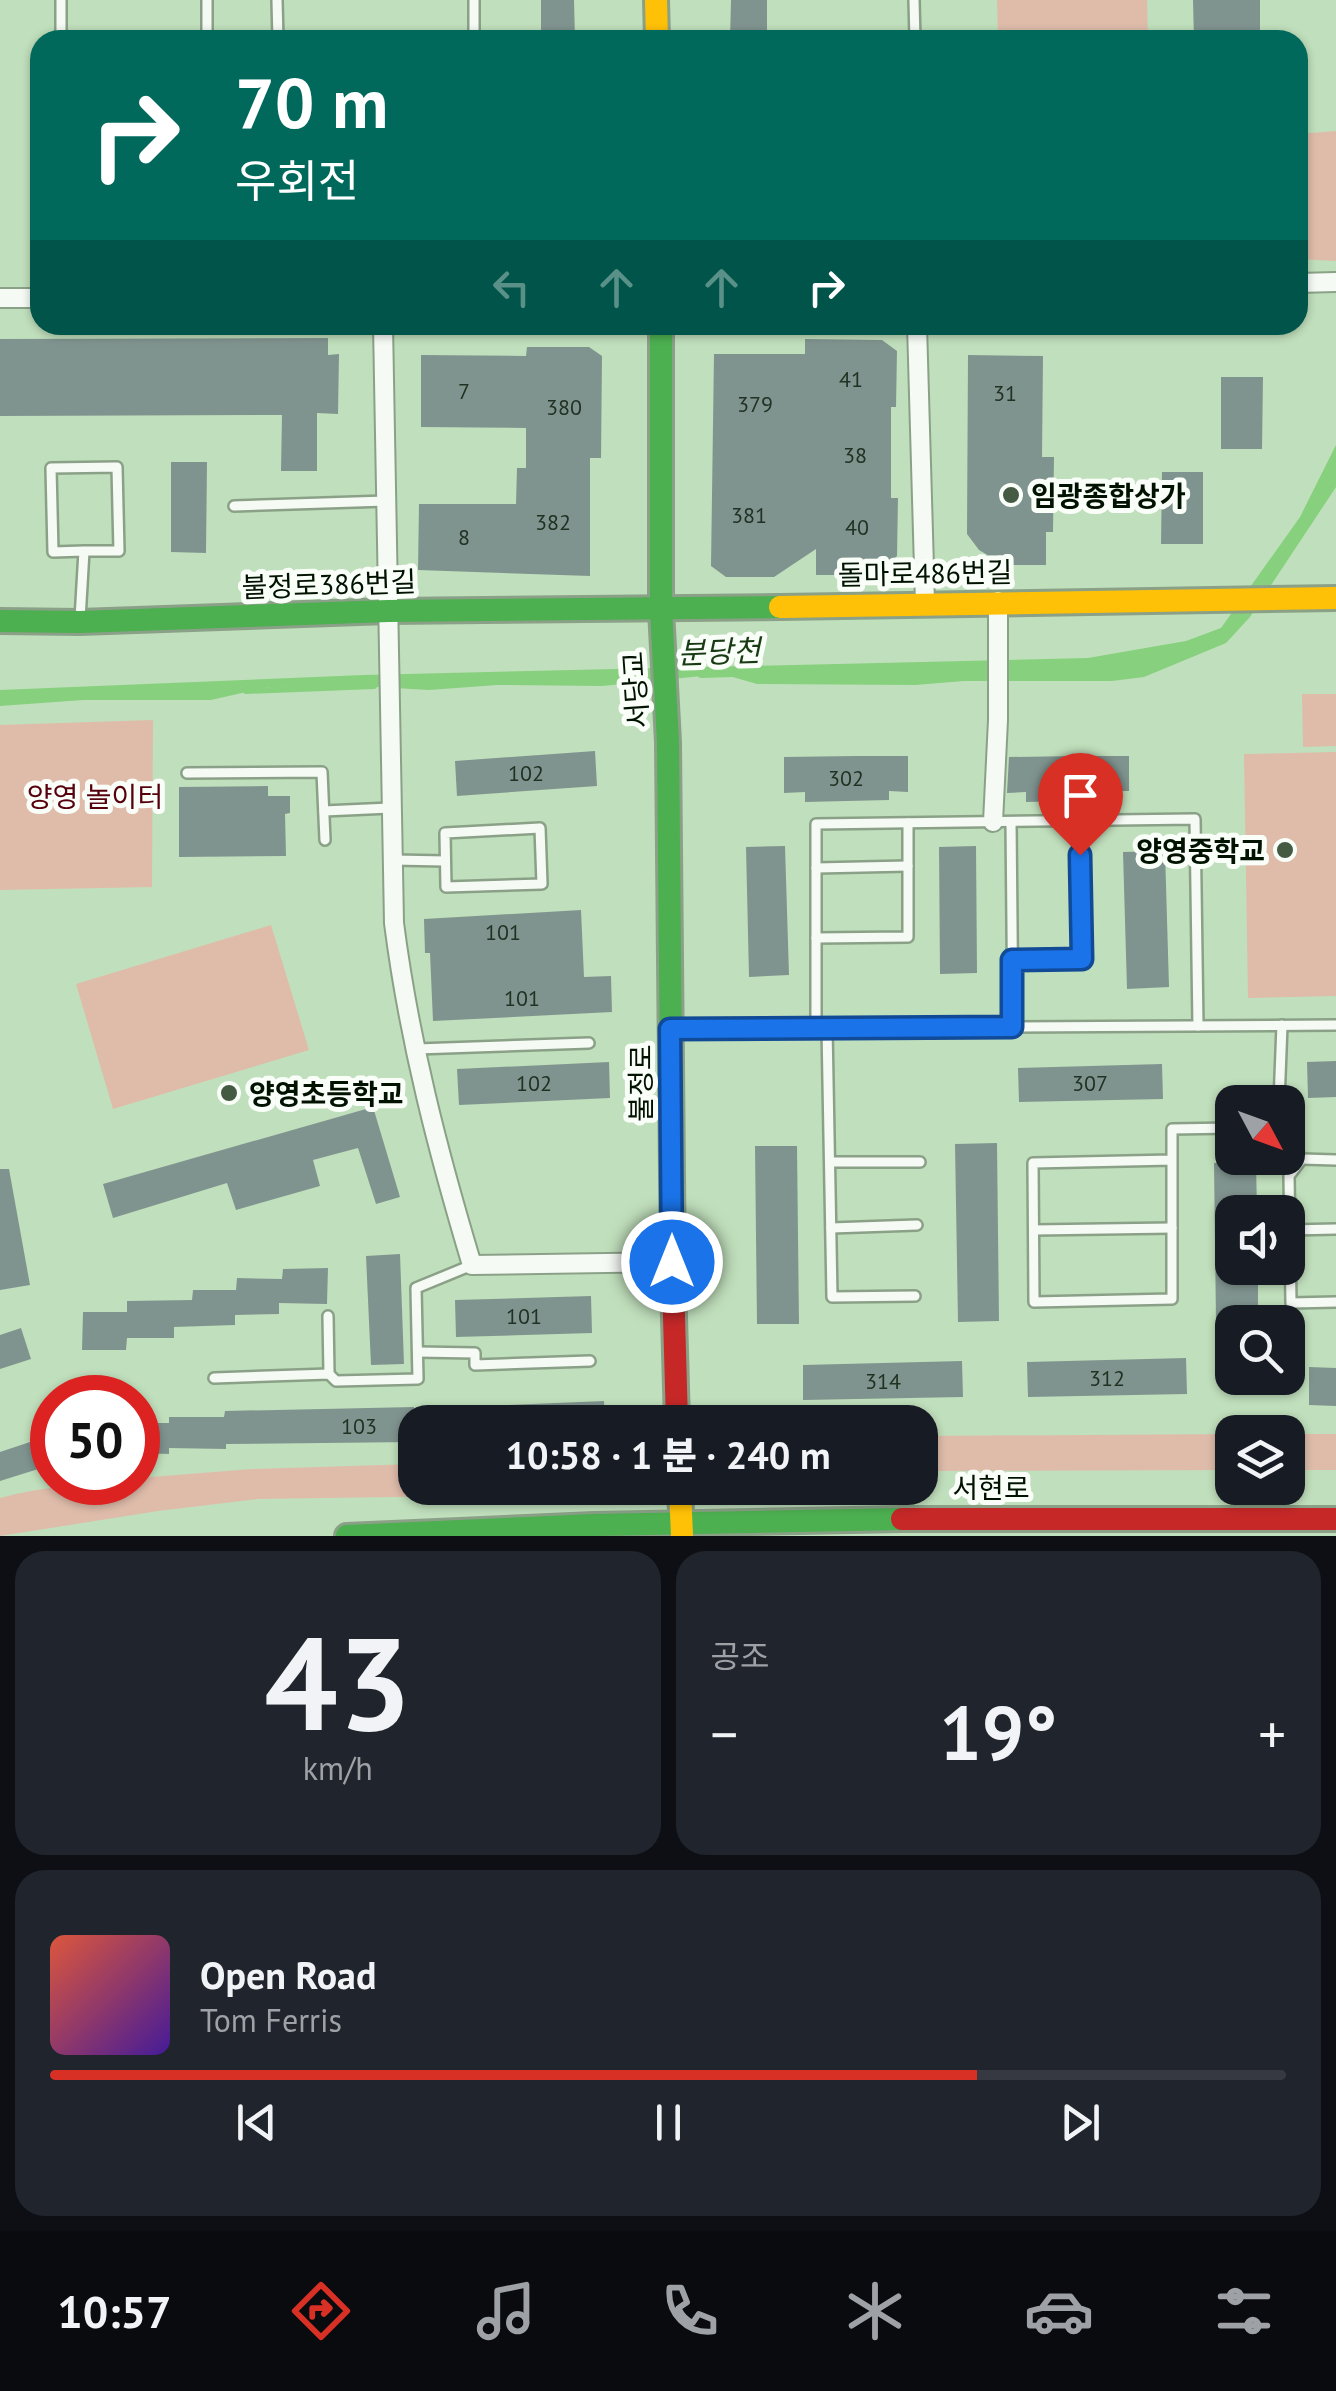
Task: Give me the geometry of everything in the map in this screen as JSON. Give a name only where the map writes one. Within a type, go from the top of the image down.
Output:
[{"type":"main road","points":[[656,0],[657,30]]},
{"type":"main road","points":[[660,335],[661,622]]},
{"type":"main road","name":"돌마로486번길","points":[[661,622],[925,603],[1332,598]]},
{"type":"main road","name":"불정로386번길","points":[[0,621],[661,622]]},
{"type":"main road","name":"서당교","points":[[661,622],[668,742]]},
{"type":"main road","name":"불정로","points":[[668,742],[672,1262],[677,1405]]},
{"type":"main road","name":"서현로","points":[[347,1536],[682,1529],[952,1516],[1336,1520]]},
{"type":"street","points":[[0,298],[30,298]]},
{"type":"street","points":[[382,335],[394,922],[414,1050],[472,1265],[672,1262]]},
{"type":"street","points":[[917,335],[925,603]]},
{"type":"street","points":[[998,604],[1002,822]]},
{"type":"lane","points":[[61,0],[61,30]]},
{"type":"lane","points":[[207,0],[208,30]]},
{"type":"lane","points":[[277,0],[278,30]]},
{"type":"lane","points":[[474,0],[474,30]]},
{"type":"lane","points":[[914,0],[915,30]]},
{"type":"lane","points":[[117,467],[120,551],[84,551],[53,552],[51,468],[117,467]]},
{"type":"lane","points":[[234,506],[386,502]]},
{"type":"lane","points":[[80,622],[84,551]]},
{"type":"lane","points":[[187,772],[322,772],[325,840]]},
{"type":"lane","points":[[324,811],[390,808]]},
{"type":"lane","points":[[915,1296],[832,1297],[830,1162],[816,938],[816,824],[1195,820],[1198,1026]]},
{"type":"lane","points":[[1012,960],[1082,959],[1080,821]]},
{"type":"lane","points":[[1002,822],[1012,960],[1012,1027]]},
{"type":"lane","points":[[816,938],[908,937],[908,823]]},
{"type":"lane","points":[[540,828],[542,884],[446,887],[445,861],[445,833],[540,828]]},
{"type":"lane","points":[[391,860],[445,861]]},
{"type":"lane","points":[[816,868],[908,866]]},
{"type":"lane","points":[[1280,1085],[1282,1025]]},
{"type":"lane","points":[[670,1029],[1336,1025]]},
{"type":"lane","points":[[414,1050],[589,1043]]},
{"type":"lane","points":[[1172,1160],[1033,1163],[1034,1302],[1172,1299],[1172,1160],[1172,1129],[1215,1128]]},
{"type":"lane","points":[[1305,1160],[1336,1160]]},
{"type":"lane","points":[[830,1162],[920,1162]]},
{"type":"lane","points":[[831,1228],[917,1224]]},
{"type":"lane","points":[[1034,1230],[1172,1228]]},
{"type":"lane","points":[[1305,1230],[1336,1229]]},
{"type":"lane","points":[[328,1316],[330,1374],[336,1381],[418,1378],[416,1288],[472,1265]]},
{"type":"lane","points":[[1291,1285],[1291,1302],[1336,1302]]},
{"type":"lane","points":[[418,1352],[475,1352],[475,1365],[590,1361]]},
{"type":"lane","points":[[214,1378],[330,1374]]},
{"type":"green space","points":[[997,0],[1147,0],[1148,30],[998,30]]},
{"type":"green space","points":[[1336,131],[1336,261],[1308,260],[1308,133]]},
{"type":"green space","points":[[1302,694],[1336,694],[1336,746],[1303,747]]},
{"type":"green space","name":"양영 놀이터","points":[[153,720],[152,887],[0,890],[0,725]]},
{"type":"green space","name":"양영중학교","points":[[1336,752],[1336,996],[1248,998],[1244,754]]},
{"type":"green space","points":[[271,925],[309,1050],[113,1109],[76,984]]},
{"type":"green space","points":[[1215,1434],[1215,1470],[938,1471],[938,1436]]},
{"type":"green space","points":[[1305,1434],[1336,1434],[1336,1470],[1305,1470]]},
{"type":"green space","points":[[398,1465],[398,1497],[258,1499],[0,1536],[0,1498],[30,1491],[30,1505],[160,1505],[160,1476]]},
{"type":"shaded area","points":[[1336,445],[1336,487],[1250,617],[1226,643],[1144,677],[915,685],[757,684],[722,674],[602,686],[497,685],[429,690],[268,687],[211,700],[83,700],[0,706],[0,690],[364,675],[1088,658],[1186,641],[1221,628],[1300,517]]},
{"type":"building","points":[[541,0],[574,0],[575,30],[541,30]]},
{"type":"building","points":[[731,0],[767,0],[767,30],[730,30]]},
{"type":"building","points":[[1193,0],[1260,0],[1260,30],[1194,30]]},
{"type":"building","points":[[328,338],[328,355],[339,354],[338,414],[317,413],[317,471],[281,471],[282,415],[0,416],[0,339]]},
{"type":"building","points":[[805,339],[882,340],[897,351],[896,407],[891,407],[891,498],[898,498],[897,556],[878,575],[816,575],[816,549],[774,577],[726,577],[711,566],[714,354],[805,354]]},
{"type":"building","points":[[527,347],[589,347],[602,356],[601,458],[590,458],[590,576],[418,570],[419,504],[516,504],[517,468],[526,468],[526,428],[421,427],[421,355],[526,356]]},
{"type":"building","points":[[968,355],[1043,356],[1042,457],[1054,457],[1053,532],[1046,532],[1046,565],[996,565],[996,560],[979,550],[967,534]]},
{"type":"building","points":[[1221,377],[1263,377],[1262,449],[1221,449]]},
{"type":"building","points":[[171,462],[207,462],[206,553],[171,552]]},
{"type":"building","points":[[1162,472],[1203,472],[1203,544],[1161,544]]},
{"type":"building","points":[[595,751],[597,786],[457,796],[455,761]]},
{"type":"building","points":[[908,756],[908,792],[889,791],[889,800],[805,802],[805,792],[784,793],[784,757]]},
{"type":"building","points":[[1129,756],[1129,791],[1109,791],[1109,800],[1026,802],[1026,792],[1007,793],[1009,757]]},
{"type":"building","points":[[268,786],[268,796],[290,796],[290,813],[285,814],[286,856],[179,857],[179,787]]},
{"type":"building","points":[[785,846],[789,975],[749,977],[746,847]]},
{"type":"building","points":[[976,846],[977,973],[940,974],[939,847]]},
{"type":"building","points":[[1165,851],[1169,987],[1127,989],[1123,852]]},
{"type":"building","points":[[581,910],[584,977],[611,976],[612,1012],[433,1021],[424,919]]},
{"type":"building","points":[[1336,1061],[1336,1097],[1308,1098],[1307,1062]]},
{"type":"building","points":[[609,1062],[610,1098],[459,1105],[457,1069]]},
{"type":"building","points":[[1162,1064],[1163,1099],[1019,1102],[1018,1068]]},
{"type":"building","points":[[373,1107],[400,1197],[376,1204],[358,1148],[313,1160],[320,1186],[236,1210],[227,1183],[113,1218],[103,1184]]},
{"type":"building","points":[[997,1143],[999,1321],[958,1322],[955,1144]]},
{"type":"building","points":[[755,1146],[797,1146],[799,1324],[757,1324]]},
{"type":"building","points":[[1214,1163],[1215,1175],[1256,1175],[1257,1195],[1215,1195],[1215,1242]]},
{"type":"building","points":[[0,1169],[9,1169],[30,1285],[0,1290]]},
{"type":"building","points":[[400,1254],[404,1364],[371,1365],[366,1256]]},
{"type":"building","points":[[328,1268],[327,1304],[279,1303],[279,1314],[235,1315],[235,1325],[174,1327],[174,1338],[127,1338],[126,1350],[82,1350],[83,1312],[127,1312],[127,1301],[192,1300],[193,1290],[236,1290],[237,1278],[282,1279],[283,1269]]},
{"type":"building","points":[[1216,1285],[1258,1285],[1258,1305],[1216,1305]]},
{"type":"building","points":[[591,1296],[592,1333],[456,1337],[455,1300]]},
{"type":"building","points":[[21,1328],[31,1359],[0,1369],[0,1335]]},
{"type":"building","points":[[1186,1358],[1187,1394],[1028,1397],[1027,1362]]},
{"type":"building","points":[[962,1361],[963,1397],[803,1400],[803,1365]]},
{"type":"building","points":[[1309,1367],[1336,1368],[1336,1406],[1309,1405]]},
{"type":"building","points":[[604,1401],[604,1405],[511,1405]]},
{"type":"building","points":[[398,1407],[398,1442],[226,1444],[226,1449],[169,1448],[169,1454],[160,1454],[160,1423],[169,1423],[169,1417],[224,1417],[225,1411]]},
{"type":"building","points":[[30,1442],[30,1472],[0,1481],[0,1452]]},
{"type":"waterway","name":"분당천","points":[[701,675],[733,674]]},
{"type":"waterway","name":"분당천","points":[[246,691],[374,686]]},
{"type":"traffic: fast","points":[[661,335],[661,610],[668,742],[673,1282]]},
{"type":"traffic: fast","points":[[0,621],[80,622],[388,611],[780,607]]},
{"type":"traffic: fast","points":[[347,1536],[594,1525],[902,1519]]},
{"type":"traffic: slow","points":[[656,0],[657,30]]},
{"type":"traffic: slow","points":[[780,607],[1336,598]]},
{"type":"traffic: slow","points":[[681,1505],[682,1536]]},
{"type":"traffic: jam","points":[[673,1282],[677,1405]]},
{"type":"traffic: jam","points":[[902,1519],[1336,1519]]},
{"type":"place","name":"임광종합상가","points":[[1011,495]]},
{"type":"place","name":"양영중학교","points":[[1285,850]]},
{"type":"place","name":"양영초등학교","points":[[229,1093]]},
{"type":"route","points":[[672,1262],[670,1029],[1012,1027],[1012,960],[1082,959],[1080,855]]}]
